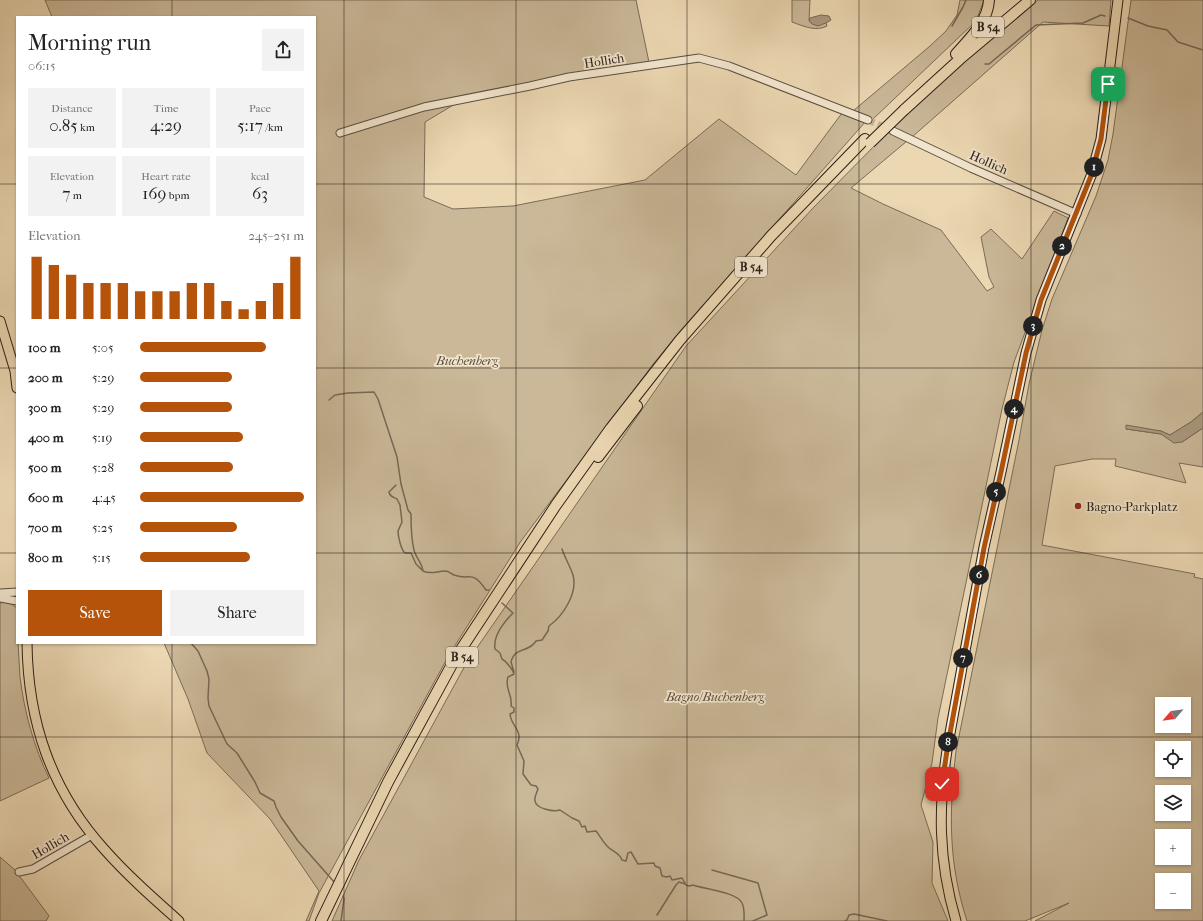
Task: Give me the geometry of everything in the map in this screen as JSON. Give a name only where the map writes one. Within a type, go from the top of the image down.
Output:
[{"type":"highway","points":[[956,54],[975,34],[987,12],[989,0]]},
{"type":"highway","name":"B 54","points":[[321,921],[388,782],[456,657],[556,505],[611,428],[680,340],[771,236],[956,54],[1020,0]]},
{"type":"highway","name":"B 54","points":[[902,108],[1030,0]]},
{"type":"highway","name":"B 54","points":[[328,921],[394,785],[461,659],[560,508],[683,344],[776,239],[867,141]]},
{"type":"main road","points":[[956,921],[944,870],[940,827],[942,784],[948,744],[984,548],[1026,353],[1041,300],[1077,214],[1091,176],[1101,139],[1118,0]]},
{"type":"main road","points":[[0,321],[16,382]]},
{"type":"main road","points":[[27,644],[33,709],[44,752],[70,804],[92,835],[105,850],[179,921]]},
{"type":"street","name":"Hollich","points":[[340,133],[424,107],[569,77],[699,58],[729,66],[868,120]]},
{"type":"street","name":"Hollich","points":[[893,131],[971,168],[1077,214]]},
{"type":"street","points":[[0,593],[16,592]]},
{"type":"street","points":[[0,598],[16,601]]},
{"type":"street","name":"Hollich","points":[[19,872],[33,869],[92,835]]},
{"type":"green space","name":"Buchenberg","points":[[45,0],[636,0],[650,67],[569,77],[455,104],[425,122],[424,197],[453,209],[513,206],[645,180],[719,119],[796,175],[842,113],[867,120],[682,329],[654,363],[521,541],[449,655],[319,893],[309,921],[306,921],[319,891],[270,819],[207,753],[188,699],[164,644],[316,644],[316,16],[52,16]]},
{"type":"green space","points":[[792,0],[810,0],[809,20],[820,25],[822,23],[826,23],[827,26],[823,28],[805,27],[792,22]]},
{"type":"green space","points":[[960,0],[984,0],[976,21],[872,120],[853,111],[946,31],[957,15]]},
{"type":"green space","points":[[1038,0],[1111,0],[1109,26],[1043,22],[912,137],[892,128],[972,52]]},
{"type":"green space","points":[[1131,0],[1203,0],[1203,412],[1191,422],[1170,435],[1161,431],[1126,429],[1161,434],[1182,442],[1203,428],[1203,467],[1179,463],[1186,483],[1115,466],[1116,459],[1092,459],[1055,466],[1042,545],[1195,574],[1194,577],[1203,579],[1203,921],[1035,921],[1069,903],[1025,921],[967,921],[956,878],[953,857],[951,816],[956,751],[1029,384],[1042,330],[1052,299],[1096,196],[1108,160],[1113,134]]},
{"type":"green space","name":"Bagno/Buchenberg","points":[[888,132],[907,141],[851,188],[941,230],[987,291],[994,287],[989,277],[981,237],[991,229],[1022,259],[1054,211],[1068,218],[1014,362],[1002,409],[938,718],[932,763],[921,805],[933,842],[932,883],[948,921],[332,921],[359,860],[467,662],[686,346],[814,207]]},
{"type":"green space","points":[[8,602],[16,607],[16,644],[18,644],[20,677],[24,702],[34,742],[49,778],[0,801],[0,603]]},
{"type":"green space","points":[[0,857],[15,870],[49,916],[46,921],[0,921]]},
{"type":"shaded area","points":[[821,15],[829,16],[831,20],[818,26],[809,21],[810,18]]},
{"type":"shaded area","points":[[1203,412],[1203,428],[1182,442],[1174,443],[1161,434],[1126,429],[1126,425],[1161,431],[1170,435],[1191,422]]},
{"type":"waterway","points":[[952,26],[966,0]]},
{"type":"waterway","points":[[985,64],[989,64],[1036,25],[1083,23],[1101,15],[1105,16]]},
{"type":"waterway","points":[[1128,18],[1148,26],[1167,30],[1178,42],[1203,50]]},
{"type":"waterway","points":[[329,400],[335,395],[374,392],[378,399],[397,457],[401,484],[408,510],[411,514],[414,550],[423,571],[431,573],[446,571],[460,577],[471,577],[477,580],[486,590],[489,590]]},
{"type":"waterway","points":[[396,485],[389,492],[389,494],[397,499],[400,505],[402,522],[398,531],[401,546],[405,553],[411,553],[416,564],[423,571]]},
{"type":"waterway","points":[[514,672],[511,662],[513,657],[519,651],[533,645],[536,641],[542,640],[548,631],[549,626],[568,604],[574,582],[573,575],[562,549]]},
{"type":"waterway","points":[[502,603],[513,613],[497,634],[495,649],[500,653],[502,659],[514,674],[508,677],[507,681],[511,698],[511,706],[514,708],[514,712],[510,714],[519,736],[517,745],[524,761],[523,774],[531,785],[536,786],[538,789],[535,798],[536,804],[542,808],[554,811],[560,810],[579,821],[582,827],[585,826],[587,832],[596,831],[606,845],[618,854],[622,860],[626,861],[628,853],[631,852],[638,864],[654,863],[655,866],[660,868],[662,876],[670,876],[672,880],[682,878],[686,885],[693,885],[720,891],[734,896],[739,899],[743,905],[744,921]]},
{"type":"waterway","points":[[192,644],[198,651],[207,671],[209,679],[209,706],[227,744],[237,753],[260,793],[274,801],[281,817],[298,841],[335,883]]},
{"type":"waterway","points":[[712,870],[758,883],[767,915],[753,921]]},
{"type":"waterway","points":[[657,915],[676,885],[679,882],[685,884]]},
{"type":"waterway","points":[[341,921],[344,899],[343,896]]},
{"type":"waterway","points":[[845,921],[849,915],[854,914],[887,921]]},
{"type":"tunnel","points":[[868,120],[889,129]]},
{"type":"place","name":"Bagno-Parkplatz","points":[[1078,506]]},
{"type":"route","points":[[942,784],[961,670],[984,548],[1021,373],[1041,300],[1077,214],[1091,176],[1101,139],[1108,84]]}]
